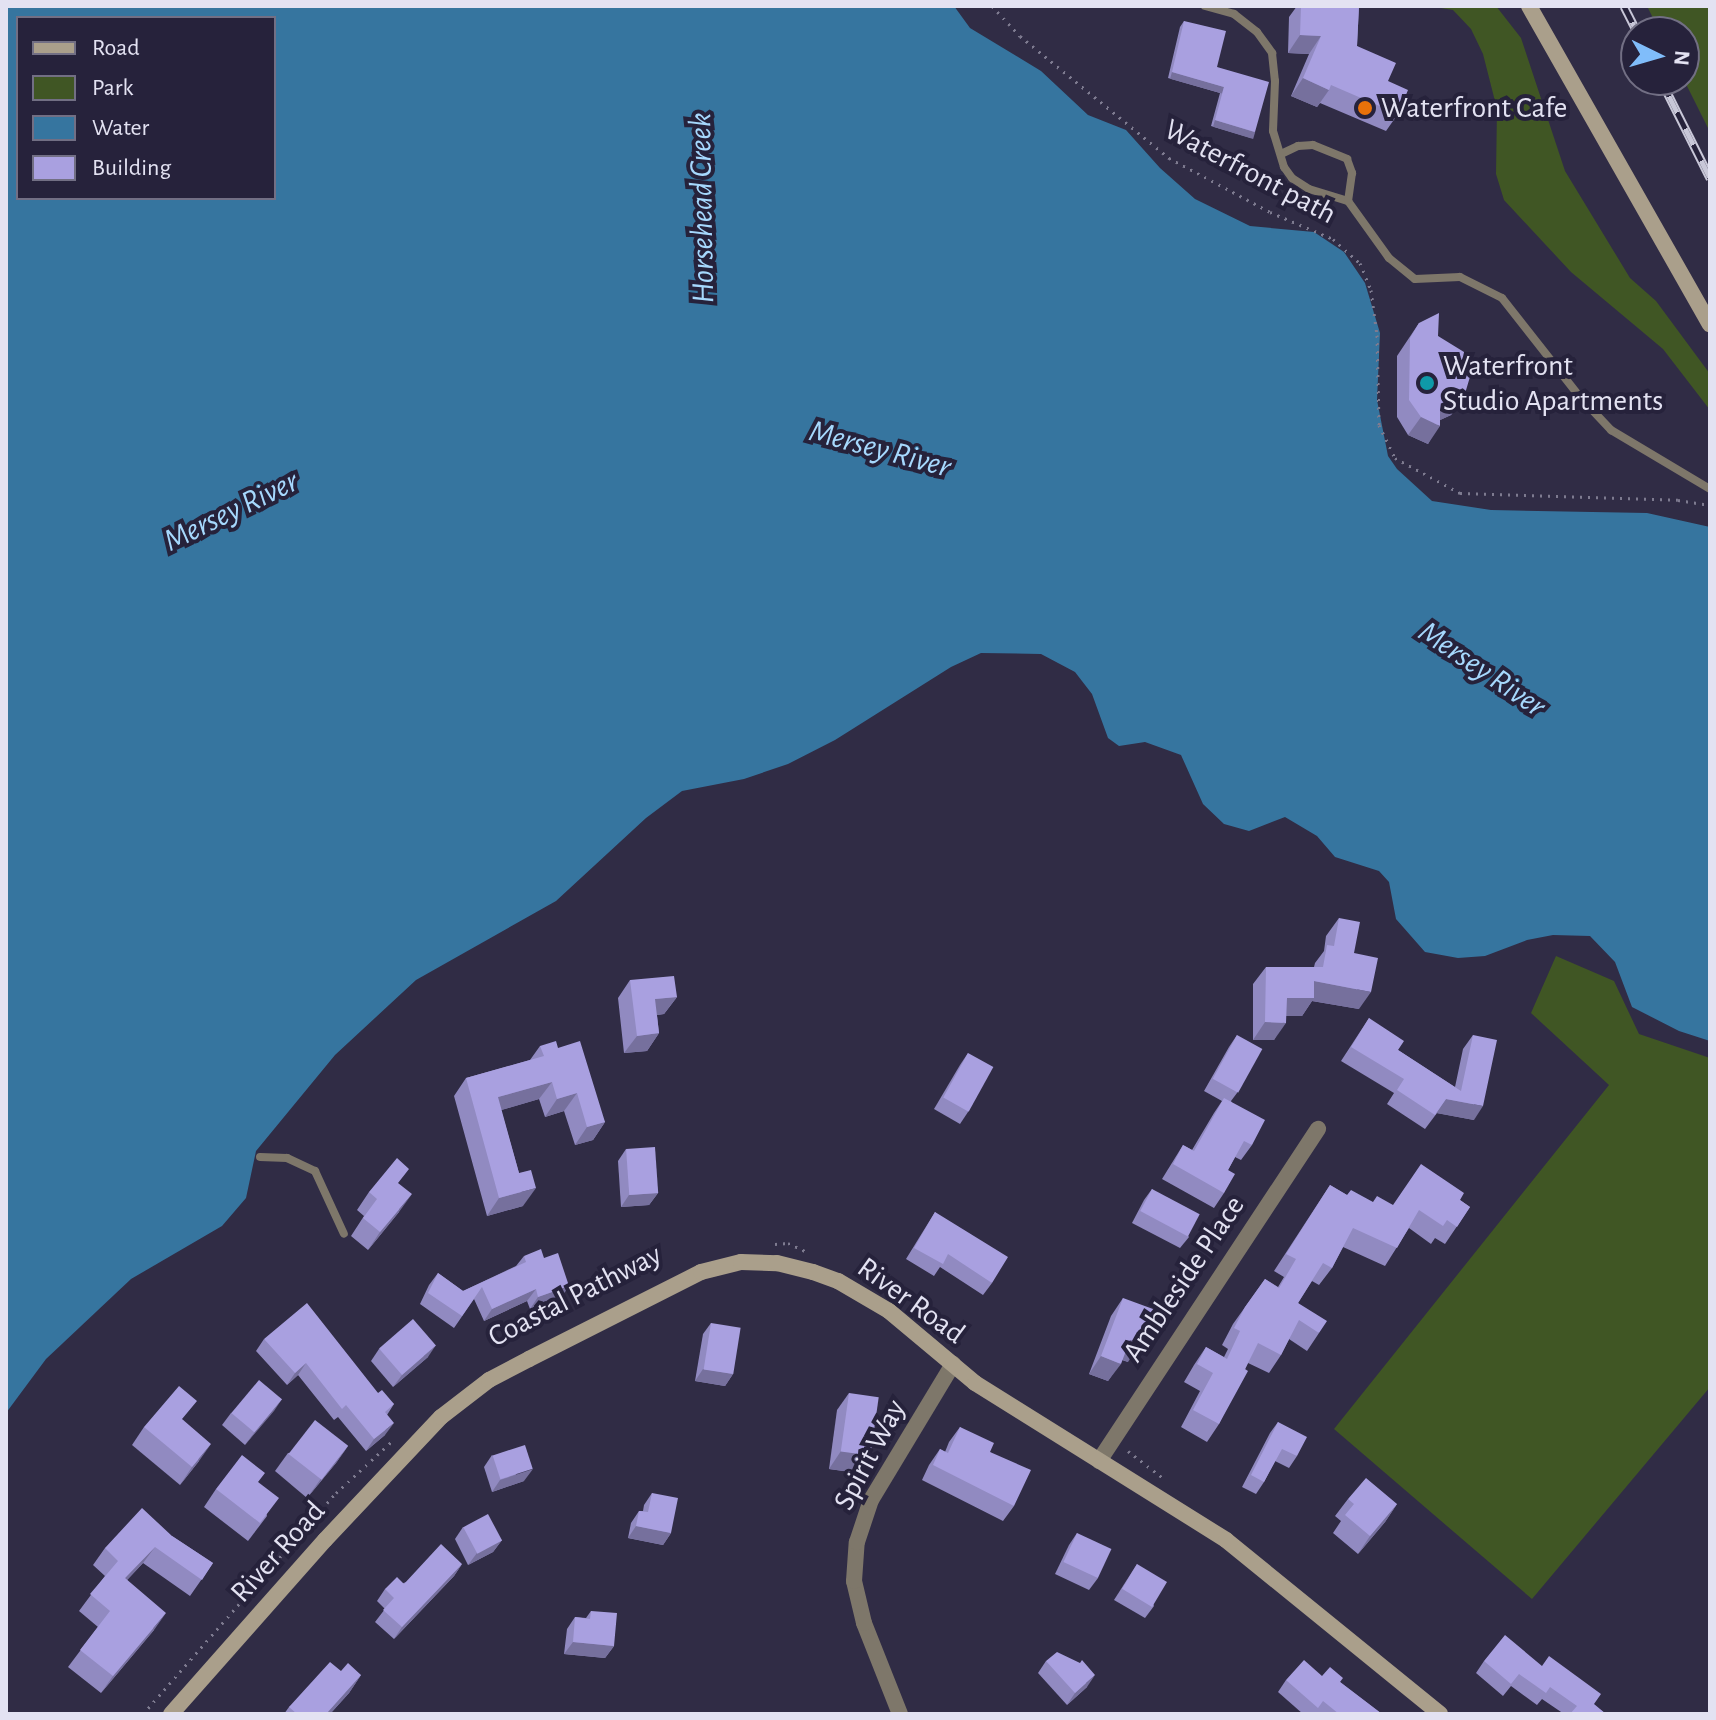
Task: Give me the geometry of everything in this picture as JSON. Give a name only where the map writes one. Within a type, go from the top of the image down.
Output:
[{"type":"main road","points":[[1529,6],[1710,324]]},
{"type":"main road","name":"River Road","points":[[171,1714],[325,1540],[441,1417],[489,1380],[701,1272],[741,1262],[777,1263],[838,1281],[889,1311],[975,1383],[1226,1540],[1440,1714]]},
{"type":"street","name":"Ambleside Place","points":[[1099,1461],[1318,1129]]},
{"type":"street","name":"Spirit Way","points":[[900,1714],[864,1623],[854,1581],[857,1542],[871,1500],[953,1364]]},
{"type":"lane","points":[[1205,6],[1234,14],[1257,32],[1272,53],[1275,81],[1273,131],[1292,178],[1309,189],[1348,201],[1374,240],[1403,272],[1415,279],[1460,277],[1502,298],[1579,396],[1611,430],[1710,489]]},
{"type":"lane","points":[[1281,154],[1298,146],[1313,145],[1347,159],[1352,173],[1348,201]]},
{"type":"lane","points":[[260,1157],[287,1158],[315,1171],[344,1234]]},
{"type":"path","name":"Waterfront path","points":[[992,6],[1020,36],[1169,158],[1270,212],[1333,239],[1360,263],[1371,290],[1377,335],[1379,425],[1395,458],[1460,493],[1687,501],[1710,505]]},
{"type":"path","points":[[774,1244],[788,1243],[816,1256]]},
{"type":"path","points":[[143,1714],[336,1493],[394,1440]]},
{"type":"green space","points":[[1429,6],[1496,6],[1521,38],[1565,171],[1630,278],[1656,301],[1710,374],[1710,410],[1663,349],[1571,272],[1504,200],[1496,174],[1497,109],[1483,54],[1471,29],[1453,10]]},
{"type":"green space","points":[[1647,6],[1710,6],[1710,132],[1692,96],[1700,96],[1700,16],[1652,16]]},
{"type":"green space","points":[[1556,956],[1614,981],[1639,1034],[1710,1058],[1710,1387],[1532,1599],[1334,1429],[1609,1085],[1531,1013]]},
{"type":"water","points":[[6,6],[954,6],[970,28],[1041,71],[1088,115],[1126,130],[1160,168],[1195,199],[1250,226],[1314,232],[1344,252],[1365,283],[1380,333],[1377,400],[1388,456],[1397,469],[1432,501],[1491,510],[1647,513],[1710,527],[1710,1041],[1679,1031],[1632,1007],[1615,962],[1590,936],[1553,935],[1527,940],[1485,956],[1458,958],[1425,952],[1396,919],[1389,882],[1379,871],[1335,857],[1317,836],[1285,817],[1249,831],[1224,824],[1203,804],[1181,755],[1145,742],[1119,746],[1108,738],[1092,694],[1075,672],[1041,654],[981,653],[951,667],[835,740],[788,764],[744,779],[682,791],[646,818],[556,901],[416,980],[335,1055],[256,1151],[246,1198],[222,1226],[131,1279],[46,1359],[6,1413]]},
{"type":"building","points":[[1301,6],[1359,6],[1357,46],[1396,63],[1388,81],[1408,90],[1398,114],[1331,85],[1329,90],[1303,78],[1321,36],[1300,35]]},
{"type":"building","points":[[1184,21],[1226,31],[1217,67],[1269,82],[1255,132],[1215,120],[1224,87],[1172,72]]},
{"type":"building","name":"Waterfront Studio Apartments","points":[[1439,313],[1438,336],[1464,352],[1472,370],[1464,397],[1440,409],[1440,426],[1421,417],[1409,400],[1410,338],[1419,323]]},
{"type":"building","points":[[1339,918],[1360,922],[1354,953],[1378,958],[1371,992],[1314,981],[1314,998],[1287,998],[1286,1023],[1265,1022],[1266,967],[1323,967],[1327,945],[1334,946]]},
{"type":"building","points":[[674,976],[677,997],[655,999],[659,1033],[637,1036],[630,980]]},
{"type":"building","points":[[1369,1018],[1404,1041],[1398,1050],[1461,1091],[1473,1035],[1497,1040],[1483,1106],[1446,1099],[1435,1115],[1397,1090],[1404,1079],[1351,1047]]},
{"type":"building","points":[[1237,1035],[1262,1049],[1238,1093],[1213,1079]]},
{"type":"building","points":[[556,1041],[558,1048],[580,1041],[605,1122],[587,1127],[577,1093],[557,1099],[552,1082],[498,1097],[519,1173],[531,1170],[536,1188],[499,1198],[466,1078],[544,1056],[540,1046]]},
{"type":"building","points":[[968,1053],[993,1067],[969,1112],[943,1098]]},
{"type":"building","points":[[1224,1098],[1265,1120],[1252,1145],[1244,1141],[1228,1170],[1235,1174],[1224,1193],[1173,1164],[1183,1145],[1194,1151]]},
{"type":"building","points":[[655,1147],[658,1193],[629,1195],[626,1149]]},
{"type":"building","points":[[397,1158],[409,1169],[398,1183],[412,1194],[380,1232],[363,1218],[377,1199],[369,1192]]},
{"type":"building","points":[[1421,1164],[1464,1193],[1460,1200],[1470,1207],[1457,1227],[1447,1220],[1443,1226],[1419,1210],[1397,1248],[1353,1228],[1332,1268],[1323,1263],[1298,1303],[1327,1321],[1319,1333],[1299,1320],[1281,1355],[1258,1343],[1245,1369],[1248,1371],[1219,1424],[1193,1410],[1213,1373],[1197,1364],[1206,1347],[1227,1359],[1240,1331],[1234,1328],[1245,1307],[1265,1279],[1279,1288],[1296,1259],[1286,1254],[1330,1185],[1347,1195],[1351,1190],[1373,1202],[1377,1196],[1393,1205]]},
{"type":"building","points":[[1152,1189],[1200,1214],[1188,1236],[1140,1211]]},
{"type":"building","points":[[935,1212],[1008,1257],[992,1283],[948,1254],[943,1264],[914,1248]]},
{"type":"building","points":[[541,1249],[544,1258],[558,1253],[569,1286],[538,1297],[536,1289],[492,1309],[482,1287],[462,1316],[428,1293],[438,1273],[463,1291],[526,1262],[524,1256]]},
{"type":"building","points":[[1123,1298],[1153,1309],[1140,1344],[1130,1340],[1121,1364],[1101,1356]]},
{"type":"building","points":[[307,1303],[378,1393],[382,1390],[394,1404],[385,1412],[394,1423],[374,1439],[346,1405],[342,1409],[306,1363],[295,1373],[264,1339]]},
{"type":"building","points":[[413,1319],[436,1345],[402,1375],[379,1349]]},
{"type":"building","points":[[711,1323],[741,1328],[733,1374],[704,1369]]},
{"type":"building","points":[[259,1380],[282,1399],[254,1432],[231,1413]]},
{"type":"building","points":[[179,1386],[197,1401],[182,1419],[211,1444],[192,1467],[144,1427]]},
{"type":"building","points":[[849,1393],[879,1397],[870,1456],[841,1451]]},
{"type":"building","points":[[315,1420],[348,1446],[322,1480],[289,1454]]},
{"type":"building","points":[[1278,1422],[1307,1437],[1297,1456],[1282,1449],[1264,1482],[1251,1475]]},
{"type":"building","points":[[960,1427],[994,1443],[990,1452],[1031,1470],[1014,1506],[933,1465],[940,1449],[948,1453]]},
{"type":"building","points":[[525,1445],[533,1469],[500,1479],[493,1456]]},
{"type":"building","points":[[242,1455],[265,1473],[258,1482],[279,1498],[260,1523],[216,1489]]},
{"type":"building","points":[[1366,1478],[1397,1504],[1370,1536],[1345,1515],[1354,1504],[1348,1499]]},
{"type":"building","points":[[652,1493],[678,1498],[671,1533],[636,1526],[639,1511],[648,1512]]},
{"type":"building","points":[[142,1508],[172,1536],[213,1563],[202,1580],[155,1547],[125,1578],[166,1613],[113,1676],[80,1650],[110,1611],[90,1594],[118,1561],[105,1548]]},
{"type":"building","points":[[488,1514],[502,1540],[477,1554],[463,1527]]},
{"type":"building","points":[[1077,1533],[1111,1549],[1098,1578],[1063,1562]]},
{"type":"building","points":[[441,1544],[462,1564],[402,1627],[383,1610],[394,1598],[385,1589],[397,1577],[404,1584]]},
{"type":"building","points":[[1137,1564],[1167,1582],[1152,1607],[1122,1589]]},
{"type":"building","points":[[591,1611],[617,1613],[614,1646],[573,1642],[575,1617],[590,1619]]},
{"type":"building","points":[[1505,1635],[1542,1666],[1549,1656],[1601,1694],[1594,1704],[1606,1714],[1570,1714],[1577,1706],[1550,1687],[1546,1693],[1519,1674],[1511,1684],[1484,1661]]},
{"type":"building","points":[[1057,1652],[1080,1663],[1082,1660],[1095,1675],[1075,1693],[1046,1661]]},
{"type":"building","points":[[1304,1660],[1322,1676],[1330,1667],[1343,1678],[1340,1682],[1382,1714],[1339,1714],[1323,1701],[1318,1708],[1286,1680]]},
{"type":"building","points":[[330,1662],[341,1671],[348,1663],[361,1675],[326,1714],[297,1714],[289,1707]]},
{"type":"railway","points":[[1624,6],[1629,16]]},
{"type":"railway","points":[[1669,96],[1710,178]]},
{"type":"place","name":"Waterfront Cafe","points":[[1365,108]]},
{"type":"place","name":"Waterfront Studio Apartments","points":[[1427,383]]},
{"type":"water label","name":"Horsehead Creek","points":[[702,208]]},
{"type":"water label","name":"Mersey River","points":[[880,449]]},
{"type":"water label","name":"Mersey River","points":[[231,511]]},
{"type":"water label","name":"Mersey River","points":[[1482,669]]}]
